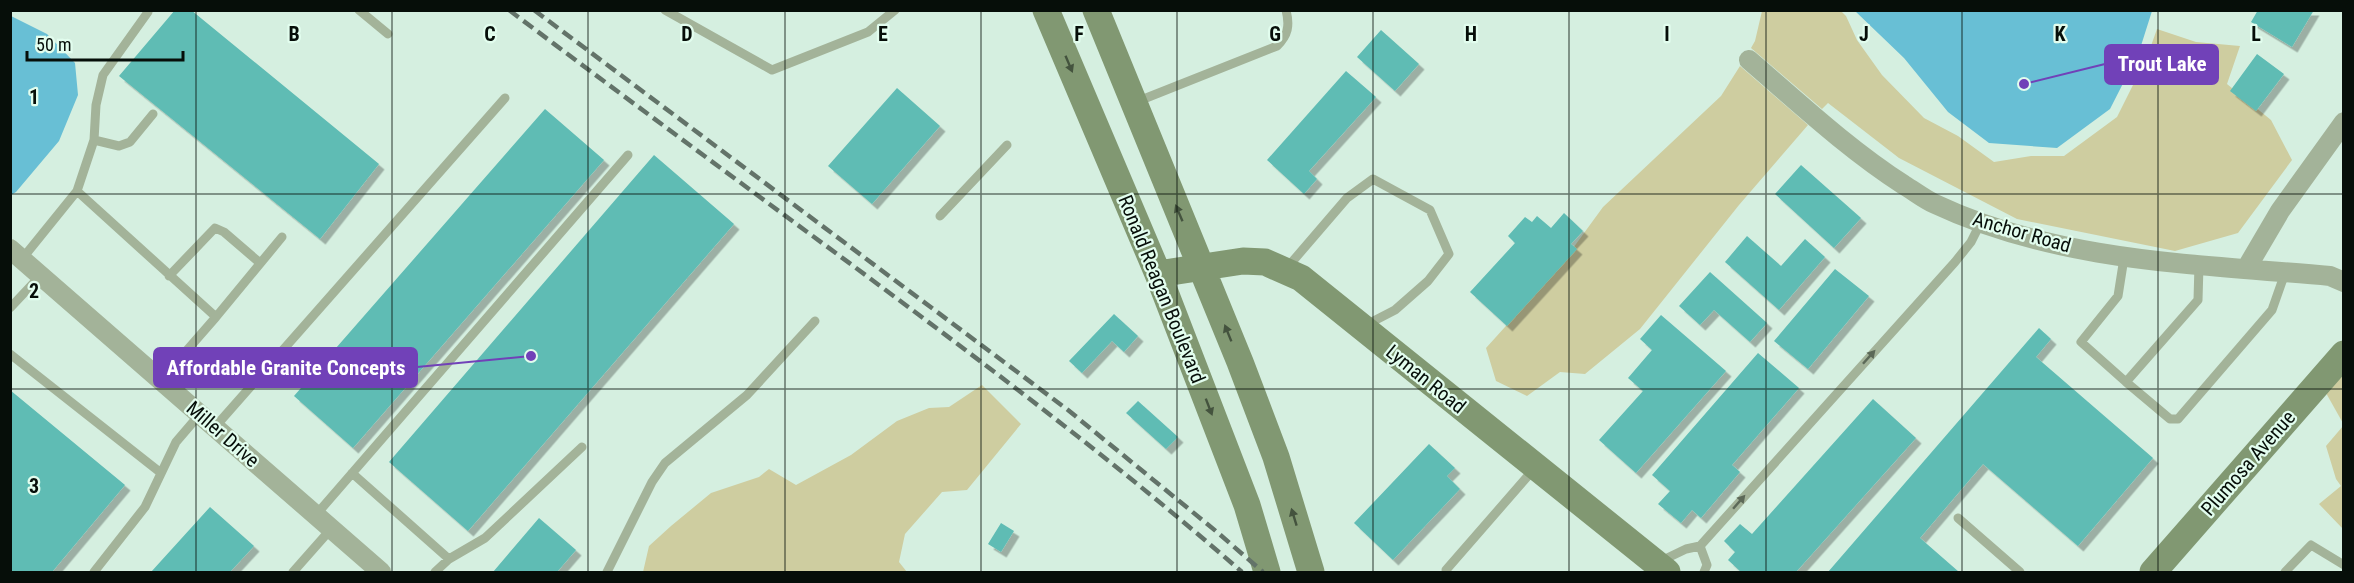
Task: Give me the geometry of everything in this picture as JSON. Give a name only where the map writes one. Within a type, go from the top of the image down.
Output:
[{"type":"main road","name":"Ronald Reagan Boulevard","points":[[1046,10],[1158,274],[1247,505],[1267,573]]},
{"type":"main road","points":[[1096,10],[1276,457],[1311,573]]},
{"type":"main road","name":"Lyman Road","points":[[1158,274],[1243,261],[1265,262],[1301,278],[1661,568]]},
{"type":"main road","name":"Plumosa Avenue","points":[[2154,573],[2343,354]]},
{"type":"street","name":"Anchor Road","points":[[1749,60],[1878,169],[1934,204],[1981,222],[2060,245],[2142,261],[2330,276],[2343,282]]},
{"type":"street","points":[[2246,269],[2280,211],[2343,122]]},
{"type":"street","name":"Miller Drive","points":[[16,254],[381,573]]},
{"type":"lane","points":[[359,10],[388,34]]},
{"type":"lane","points":[[665,10],[772,70],[868,32],[896,10]]},
{"type":"lane","points":[[1133,103],[1277,46],[1286,38],[1289,26],[1286,10]]},
{"type":"lane","points":[[16,254],[77,191],[94,140],[96,105],[104,75],[148,12]]},
{"type":"lane","points":[[215,427],[505,98]]},
{"type":"lane","points":[[94,140],[119,146],[130,142],[153,114]]},
{"type":"lane","points":[[940,216],[1007,145]]},
{"type":"lane","points":[[315,516],[628,155]]},
{"type":"lane","points":[[1284,271],[1347,198],[1373,179],[1431,210],[1449,254],[1428,281],[1395,310],[1362,327]]},
{"type":"lane","points":[[77,191],[216,317]]},
{"type":"lane","points":[[1661,568],[1686,549],[1700,546],[1955,262],[1971,242],[1981,222]]},
{"type":"lane","points":[[169,276],[215,228],[224,232],[260,263]]},
{"type":"lane","points":[[161,380],[282,237]]},
{"type":"lane","points":[[2124,258],[2118,296],[2081,342],[2170,419],[2178,419],[2272,310],[2285,272]]},
{"type":"lane","points":[[2126,382],[2198,300],[2199,265]]},
{"type":"lane","points":[[10,308],[41,275]]},
{"type":"lane","points":[[607,573],[652,482],[665,463],[747,394],[816,321]]},
{"type":"lane","points":[[10,354],[161,473]]},
{"type":"lane","points":[[94,573],[145,507],[176,442],[200,414]]},
{"type":"lane","points":[[435,573],[449,559],[485,538],[582,447]]},
{"type":"lane","points":[[1446,570],[1535,467]]},
{"type":"lane","points":[[352,473],[449,559]]},
{"type":"lane","points":[[1958,519],[2020,573]]},
{"type":"lane","points":[[293,573],[331,530]]},
{"type":"lane","points":[[2285,573],[2311,545],[2343,565]]},
{"type":"lane","points":[[1700,546],[1707,565],[1704,573]]},
{"type":"green space","points":[[1762,11],[1841,11],[1846,16],[1857,40],[1882,75],[1924,118],[1958,136],[1994,162],[2031,156],[2064,156],[2117,117],[2147,57],[2157,29],[2196,42],[2240,46],[2227,84],[2271,120],[2292,160],[2238,233],[2175,251],[2017,219],[1899,158],[1828,103],[1822,109],[1751,48],[1755,41]]},
{"type":"green space","points":[[1740,66],[1808,125],[1739,205],[1640,329],[1585,374],[1560,372],[1527,396],[1496,381],[1486,348],[1560,266],[1603,207],[1721,96]]},
{"type":"green space","points":[[2344,373],[2344,425],[2326,393]]},
{"type":"green space","points":[[982,385],[1021,424],[967,490],[942,492],[905,534],[899,562],[907,572],[643,572],[649,546],[711,493],[759,477],[769,469],[796,485],[851,455],[897,421],[929,408],[949,407]]},
{"type":"green space","points":[[2343,426],[2343,529],[2319,504],[2341,486],[2336,479],[2326,446]]},
{"type":"water","points":[[1855,11],[2152,11],[2139,52],[2110,109],[2057,148],[1989,143],[1948,112],[1904,58]]},
{"type":"water","points":[[11,16],[47,34],[75,63],[78,95],[59,141],[11,195]]},
{"type":"building","points":[[175,10],[191,10],[379,164],[320,239],[119,76]]},
{"type":"building","points":[[2258,10],[2314,10],[2292,47],[2251,22]]},
{"type":"building","points":[[1381,30],[1419,64],[1395,91],[1357,57]]},
{"type":"building","points":[[2257,54],[2284,74],[2256,111],[2230,91]]},
{"type":"building","points":[[1346,71],[1376,97],[1309,171],[1317,179],[1304,194],[1267,160]]},
{"type":"building","points":[[897,88],[940,126],[872,204],[828,166]]},
{"type":"building","points":[[545,109],[604,160],[353,448],[294,396]]},
{"type":"building","points":[[654,155],[734,224],[468,531],[389,462]]},
{"type":"building","points":[[1801,165],[1861,218],[1834,248],[1775,194]]},
{"type":"building","points":[[1564,213],[1583,231],[1571,244],[1577,249],[1507,326],[1470,292],[1515,243],[1508,236],[1525,217],[1532,222],[1537,216],[1551,228]]},
{"type":"building","points":[[1747,236],[1781,266],[1805,239],[1825,257],[1779,310],[1725,262]]},
{"type":"building","points":[[1835,269],[1869,296],[1808,369],[1774,341]]},
{"type":"building","points":[[1710,272],[1767,323],[1750,342],[1714,310],[1700,325],[1679,306]]},
{"type":"building","points":[[1114,314],[1138,336],[1124,352],[1112,341],[1082,373],[1069,361]]},
{"type":"building","points":[[1661,315],[1726,371],[1636,473],[1599,440],[1643,391],[1628,378],[1652,350],[1640,339]]},
{"type":"building","points":[[2039,328],[2051,339],[2036,357],[2153,458],[2078,546],[1983,464],[1920,538],[1959,572],[1828,572]]},
{"type":"building","points":[[1758,353],[1799,388],[1732,465],[1740,472],[1701,518],[1692,510],[1681,523],[1658,504],[1670,491],[1652,475]]},
{"type":"building","points":[[10,390],[125,485],[52,572],[10,572]]},
{"type":"building","points":[[1873,399],[1916,438],[1796,572],[1741,572],[1728,560],[1735,552],[1724,541],[1740,524],[1752,534]]},
{"type":"building","points":[[1138,401],[1178,437],[1166,449],[1126,413]]},
{"type":"building","points":[[1429,444],[1455,468],[1447,476],[1460,489],[1393,560],[1354,523]]},
{"type":"building","points":[[210,507],[254,546],[230,572],[151,572]]},
{"type":"building","points":[[539,518],[576,550],[557,572],[493,572]]},
{"type":"building","points":[[1001,523],[1014,531],[1001,552],[988,544]]},
{"type":"railway","points":[[509,10],[1001,377],[1099,453],[1242,572]]},
{"type":"railway","points":[[534,10],[1068,410],[1263,572]]},
{"type":"place","name":"Trout Lake","points":[[2024,84]]},
{"type":"place","name":"Affordable Granite Concepts","points":[[531,356]]}]
